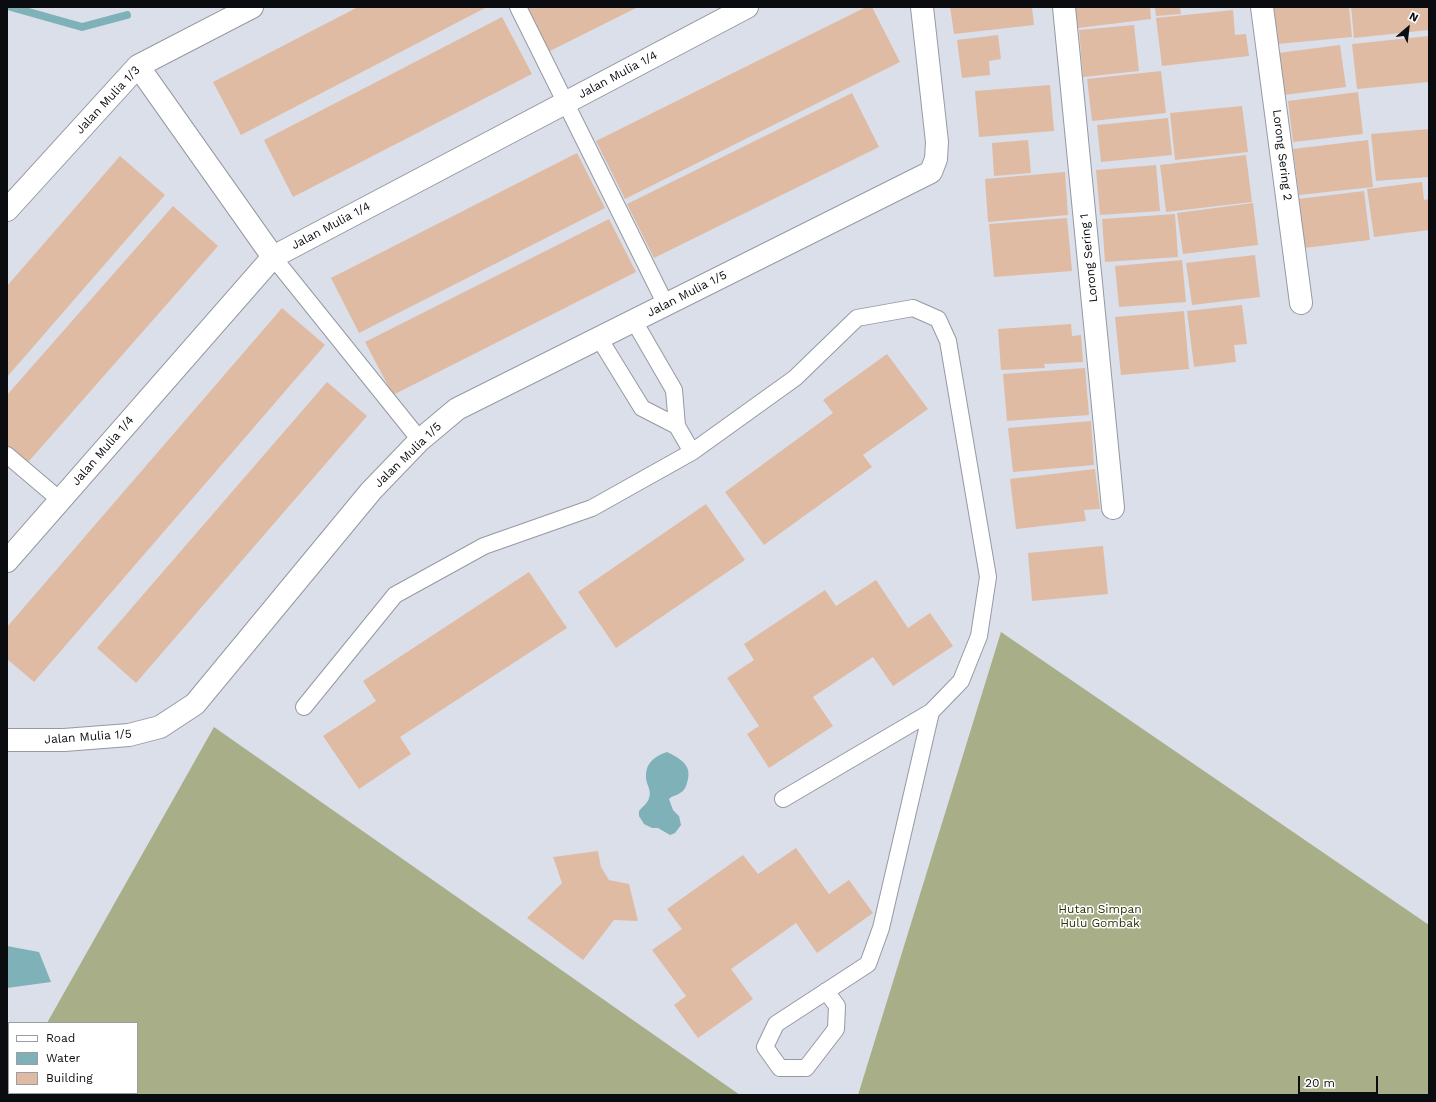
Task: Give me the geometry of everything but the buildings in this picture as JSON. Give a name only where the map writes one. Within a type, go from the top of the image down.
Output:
[{"type":"street","name":"Jalan Mulia 1/3","points":[[7,210],[138,66],[252,7]]},
{"type":"street","name":"Jalan Mulia 1/4","points":[[7,561],[273,256],[747,7]]},
{"type":"street","name":"Jalan Mulia 1/5","points":[[7,740],[64,740],[129,735],[160,728],[195,704],[371,490],[420,440],[457,410],[931,172],[936,159],[937,142],[922,7]]},
{"type":"street","name":"Lorong Sering 1","points":[[1064,7],[1113,508]]},
{"type":"street","name":"Lorong Sering 2","points":[[1262,7],[1301,303]]},
{"type":"street","points":[[138,66],[273,256]]},
{"type":"lane","points":[[518,7],[666,305]]},
{"type":"lane","points":[[273,256],[420,440]]},
{"type":"lane","points":[[304,707],[394,595],[484,546],[592,508],[692,452],[795,378],[857,318],[913,308],[938,319],[948,341],[988,577],[979,636],[961,681],[931,712],[783,799]]},
{"type":"lane","points":[[634,321],[674,390],[677,426],[692,452]]},
{"type":"lane","points":[[599,338],[642,408],[677,426]]},
{"type":"lane","points":[[7,455],[60,500]]},
{"type":"lane","points":[[826,991],[837,1006],[836,1029],[806,1068],[780,1068],[765,1047],[776,1024],[826,991],[868,964],[881,928],[931,712]]},
{"type":"green space","name":"Hutan Simpan Hulu Gombak","points":[[1001,632],[1429,925],[1429,1095],[858,1095]]},
{"type":"green space","points":[[214,727],[740,1095],[7,1095],[8,1092],[8,1094],[138,1094],[138,1022],[48,1022]]},
{"type":"water","points":[[667,752],[681,760],[687,767],[688,772],[685,789],[669,799],[673,810],[679,816],[681,825],[675,833],[670,835],[658,828],[652,828],[644,824],[639,816],[639,811],[650,796],[650,790],[646,777],[648,767],[653,760]]},
{"type":"water","points":[[7,946],[39,952],[51,982],[7,988]]},
{"type":"waterway","points":[[11,7],[82,27],[127,15]]}]
